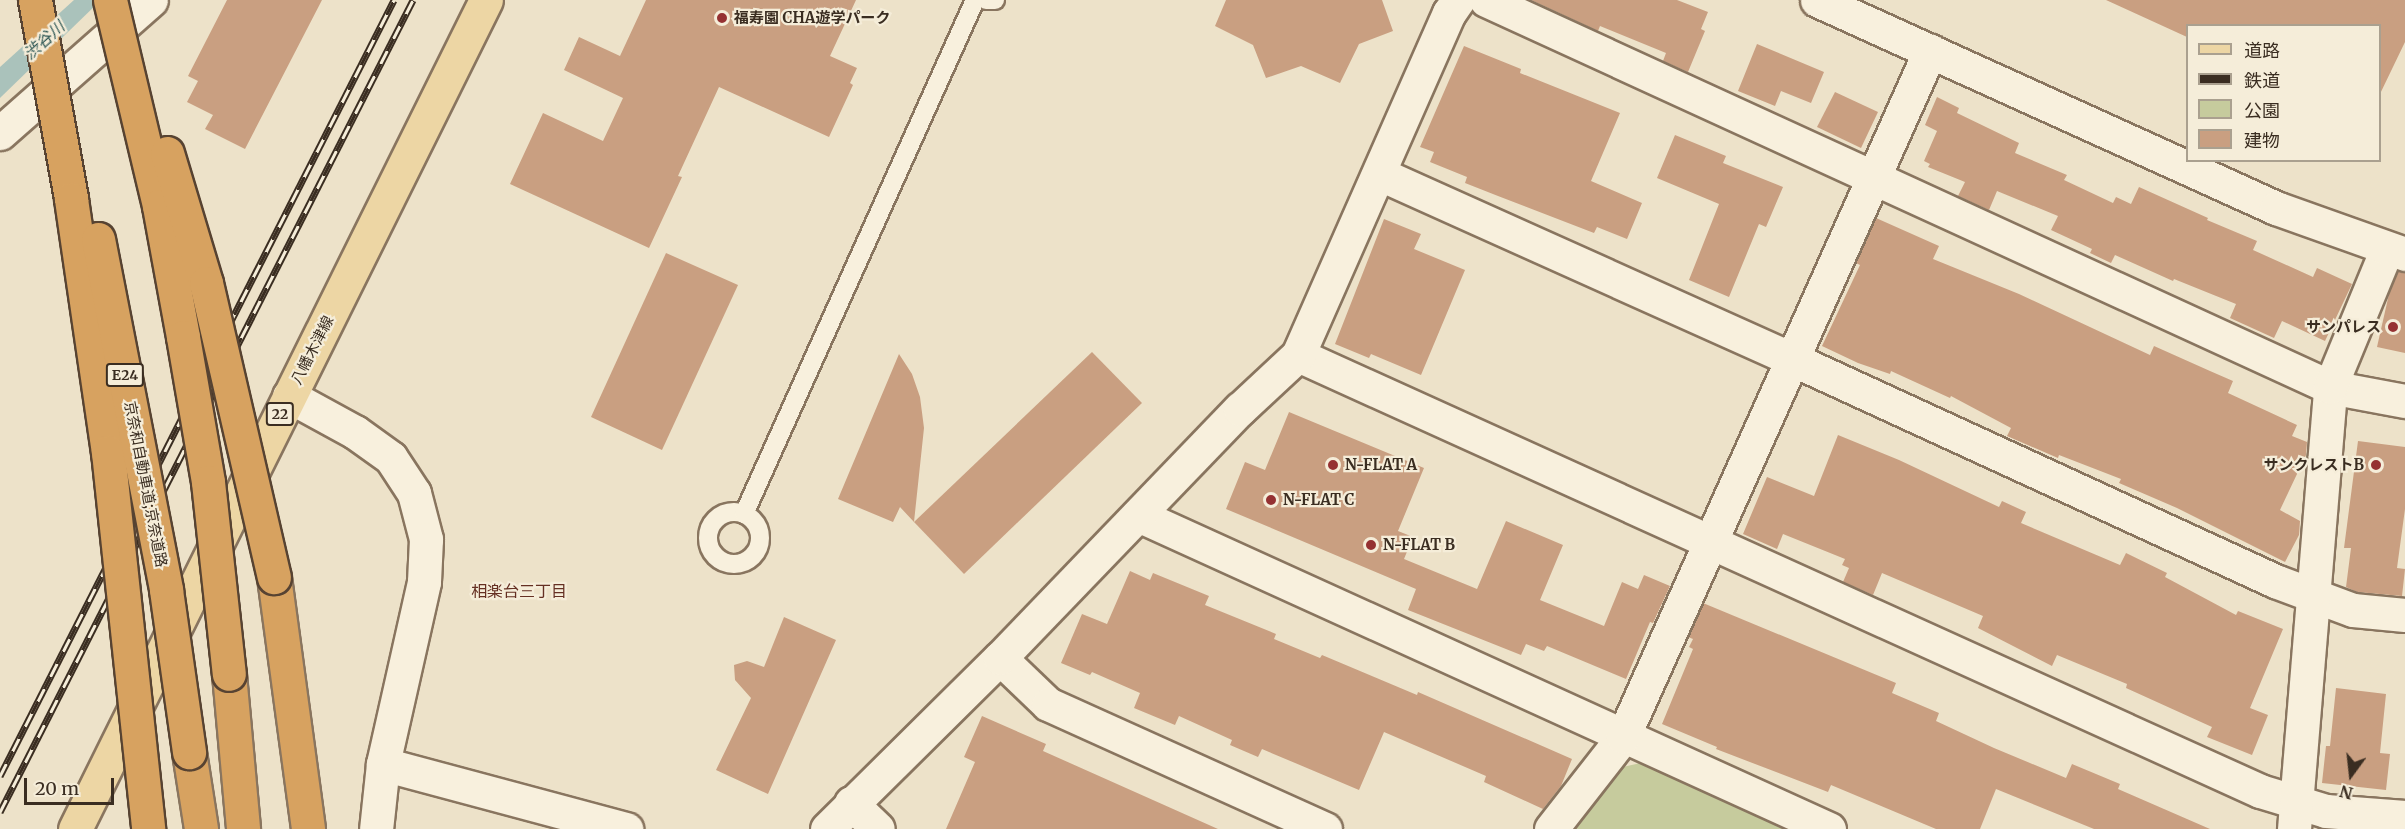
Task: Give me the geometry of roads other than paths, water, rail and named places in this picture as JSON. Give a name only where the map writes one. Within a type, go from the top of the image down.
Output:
[{"type":"highway","points":[[35,0],[71,199],[108,452],[148,829]]},
{"type":"highway","name":"京奈和自動車道;京奈道路","points":[[51,0],[166,590],[201,829]]},
{"type":"highway","points":[[110,0],[159,206],[208,482],[243,829]]},
{"type":"highway","points":[[116,0],[149,93],[206,283],[274,577],[308,829]]},
{"type":"main road","name":"八幡木津線","points":[[75,829],[486,0]]},
{"type":"street","points":[[0,133],[151,0]]},
{"type":"street","points":[[827,829],[1000,658],[1240,409],[1298,355],[1380,174],[1449,13],[1458,0]]},
{"type":"street","points":[[1486,0],[2330,387],[2405,401]]},
{"type":"street","points":[[1817,0],[2276,208],[2396,252],[2330,387],[2295,817]]},
{"type":"street","points":[[1551,829],[1623,736],[1930,51]]},
{"type":"street","points":[[1380,174],[1792,359],[2275,581],[2354,610],[2405,615]]},
{"type":"street","points":[[1298,355],[2260,791],[2295,817],[2326,812],[2405,817]]},
{"type":"street","points":[[289,396],[355,432],[391,458],[414,494],[426,539],[424,582],[383,764],[376,829]]},
{"type":"street","points":[[1138,515],[1829,829]]},
{"type":"street","points":[[1000,658],[1048,704],[1325,829]]},
{"type":"street","points":[[383,764],[623,828]]},
{"type":"street","points":[[851,803],[878,829]]},
{"type":"lane","points":[[744,514],[975,0]]},
{"type":"lane","points":[[986,0],[995,0]]},
{"type":"water","name":"渋谷川","points":[[74,0],[101,0],[0,98],[0,67]]},
{"type":"railway","points":[[0,776],[394,0]]},
{"type":"railway","points":[[0,812],[413,0]]},
{"type":"place","name":"福寿園 CHA遊学パーク","points":[[722,18]]},
{"type":"place","name":"サンパレス","points":[[2393,327]]},
{"type":"place","name":"N-FLAT A","points":[[1333,465]]},
{"type":"place","name":"サンクレストB","points":[[2376,465]]},
{"type":"place","name":"N-FLAT C","points":[[1271,500]]},
{"type":"place","name":"N-FLAT B","points":[[1371,545]]},
{"type":"district","name":"相楽台三丁目","points":[[519,591]]}]
